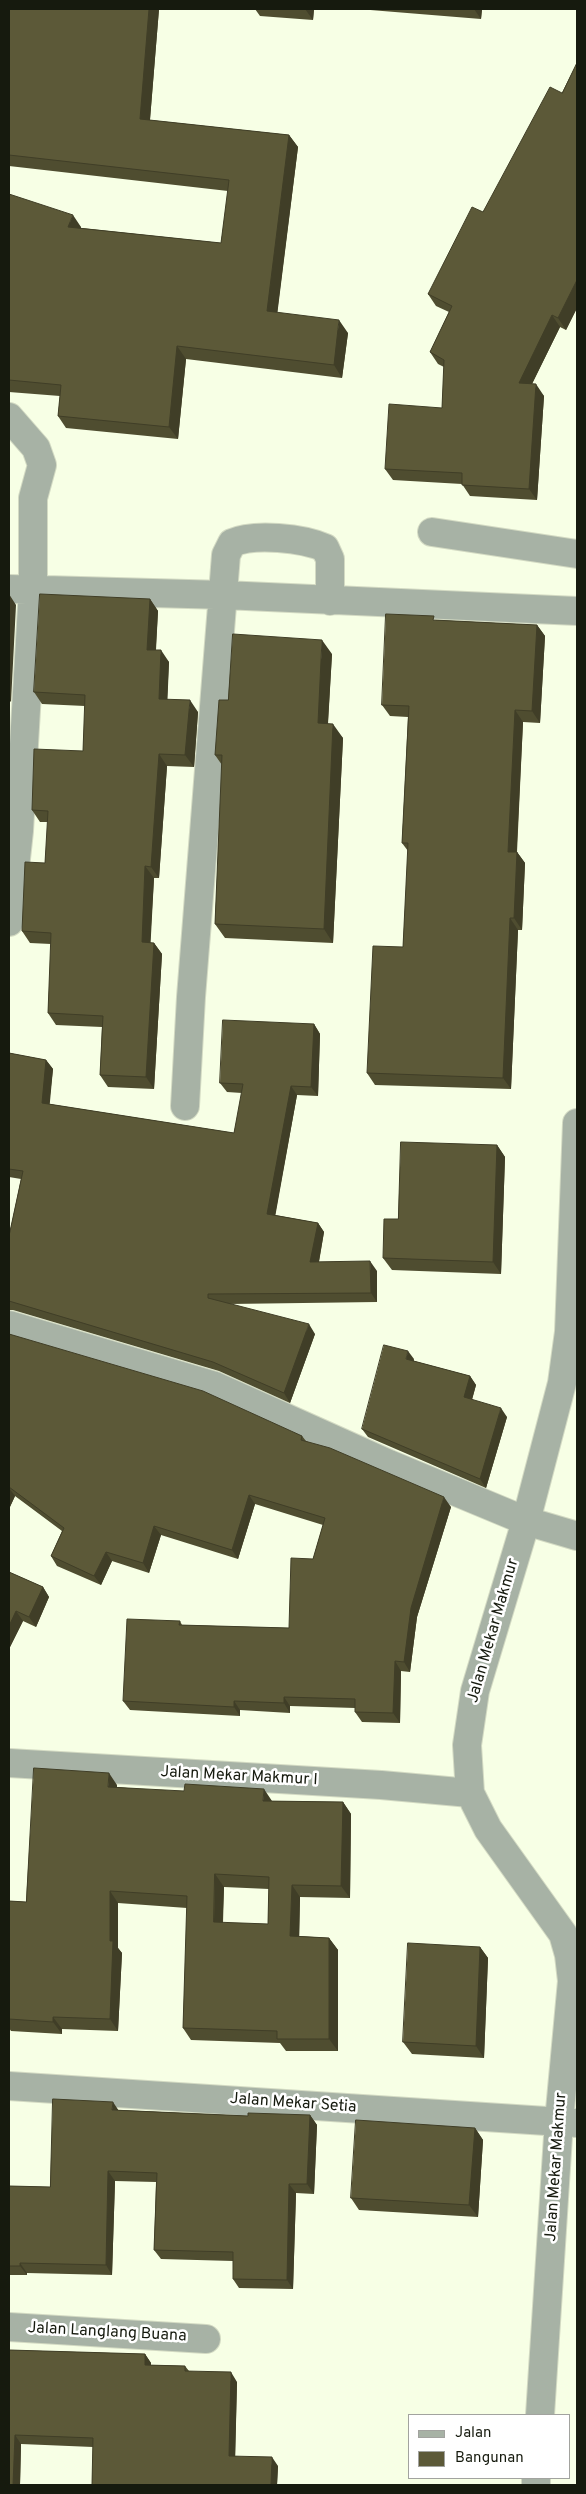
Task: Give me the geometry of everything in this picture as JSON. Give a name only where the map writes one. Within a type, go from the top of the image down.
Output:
[{"type":"street","points":[[9,417],[36,448],[42,465],[33,498],[21,588],[19,831],[9,922]]},
{"type":"street","points":[[432,532],[577,554]]},
{"type":"street","points":[[185,1106],[191,997],[226,555],[232,543],[245,537],[312,542],[325,548],[330,559],[330,601]]},
{"type":"street","points":[[21,588],[577,611]]},
{"type":"street","name":"Jalan Mekar Makmur","points":[[540,2414],[568,2122],[572,1982],[569,1955],[563,1934],[488,1829],[470,1793],[467,1745],[475,1691],[526,1521],[562,1383],[569,1332],[577,1122]]},
{"type":"street","points":[[9,1325],[215,1386],[388,1464],[526,1521],[577,1536]]},
{"type":"street","name":"Jalan Mekar Makmur I","points":[[9,1764],[372,1784],[470,1793]]},
{"type":"street","name":"Jalan Mekar Setia","points":[[9,2086],[568,2122]]},
{"type":"street","name":"Jalan Langlang Buana","points":[[9,2327],[206,2339]]},
{"type":"building","points":[[9,9],[149,9],[140,119],[289,135],[267,311],[339,320],[334,365],[177,346],[169,427],[58,416],[61,385],[9,380],[9,194],[73,215],[68,227],[221,243],[229,180],[9,155]]},
{"type":"building","points":[[577,63],[577,280],[558,318],[552,315],[519,383],[536,384],[529,489],[462,485],[462,473],[385,469],[389,404],[442,408],[444,360],[430,352],[452,306],[428,294],[472,207],[483,212],[550,87],[562,93]]},
{"type":"building","points":[[40,594],[150,599],[147,650],[161,650],[159,699],[190,700],[185,755],[159,754],[151,867],[145,866],[142,942],[154,943],[146,1077],[100,1075],[103,1016],[48,1013],[51,933],[22,931],[25,862],[45,863],[48,811],[32,810],[34,749],[83,751],[85,695],[34,692]]},
{"type":"building","points":[[386,614],[434,616],[433,620],[537,625],[532,711],[515,710],[508,852],[517,852],[514,918],[510,918],[503,1078],[367,1073],[373,946],[403,947],[408,843],[402,843],[409,706],[382,705]]},
{"type":"building","points":[[233,634],[322,640],[318,723],[333,724],[324,929],[215,924],[222,755],[215,755],[219,700],[228,700]]},
{"type":"building","points":[[223,1020],[314,1024],[311,1087],[291,1086],[267,1214],[318,1223],[310,1262],[370,1261],[371,1293],[208,1294],[208,1298],[309,1324],[284,1393],[213,1362],[9,1301],[9,1236],[23,1171],[9,1169],[9,1053],[46,1060],[42,1103],[234,1133],[243,1084],[220,1083]]},
{"type":"building","points":[[401,1142],[497,1145],[493,1262],[383,1258],[384,1219],[398,1219]]},
{"type":"building","points":[[9,1334],[203,1391],[302,1436],[301,1440],[330,1448],[444,1497],[411,1608],[404,1662],[395,1661],[393,1713],[355,1712],[355,1699],[284,1697],[284,1703],[234,1701],[234,1707],[123,1701],[127,1619],[180,1621],[179,1625],[289,1628],[291,1558],[313,1559],[325,1518],[249,1495],[232,1550],[154,1526],[143,1563],[106,1552],[94,1576],[51,1556],[64,1528],[9,1487]]},
{"type":"building","points":[[384,1345],[408,1351],[406,1359],[470,1376],[464,1397],[501,1408],[480,1479],[362,1429]]},
{"type":"building","points":[[9,1572],[43,1587],[29,1617],[16,1611],[9,1626]]},
{"type":"building","points":[[34,1768],[109,1773],[108,1787],[184,1791],[185,1784],[264,1789],[263,1801],[343,1802],[341,1886],[292,1885],[290,1936],[329,1938],[329,2039],[277,2039],[277,2031],[183,2028],[187,1896],[110,1891],[110,1941],[113,1941],[110,2019],[53,2017],[53,2022],[9,2019],[9,1901],[26,1902]],"holes":[[[215,1874],[269,1877],[268,1924],[214,1922]]]},
{"type":"building","points":[[408,1943],[480,1947],[476,2046],[403,2042]]},
{"type":"building","points":[[53,2099],[113,2102],[112,2110],[248,2116],[248,2113],[310,2115],[307,2184],[289,2184],[287,2280],[233,2279],[233,2252],[154,2250],[157,2173],[108,2171],[106,2265],[20,2263],[20,2266],[9,2266],[9,2186],[50,2187]]},
{"type":"building","points":[[356,2120],[475,2128],[469,2205],[351,2198]]},
{"type":"building","points":[[9,2350],[145,2354],[145,2365],[185,2366],[185,2371],[231,2372],[229,2456],[272,2457],[271,2485],[92,2485],[93,2438],[15,2435],[13,2485],[9,2485]]}]
